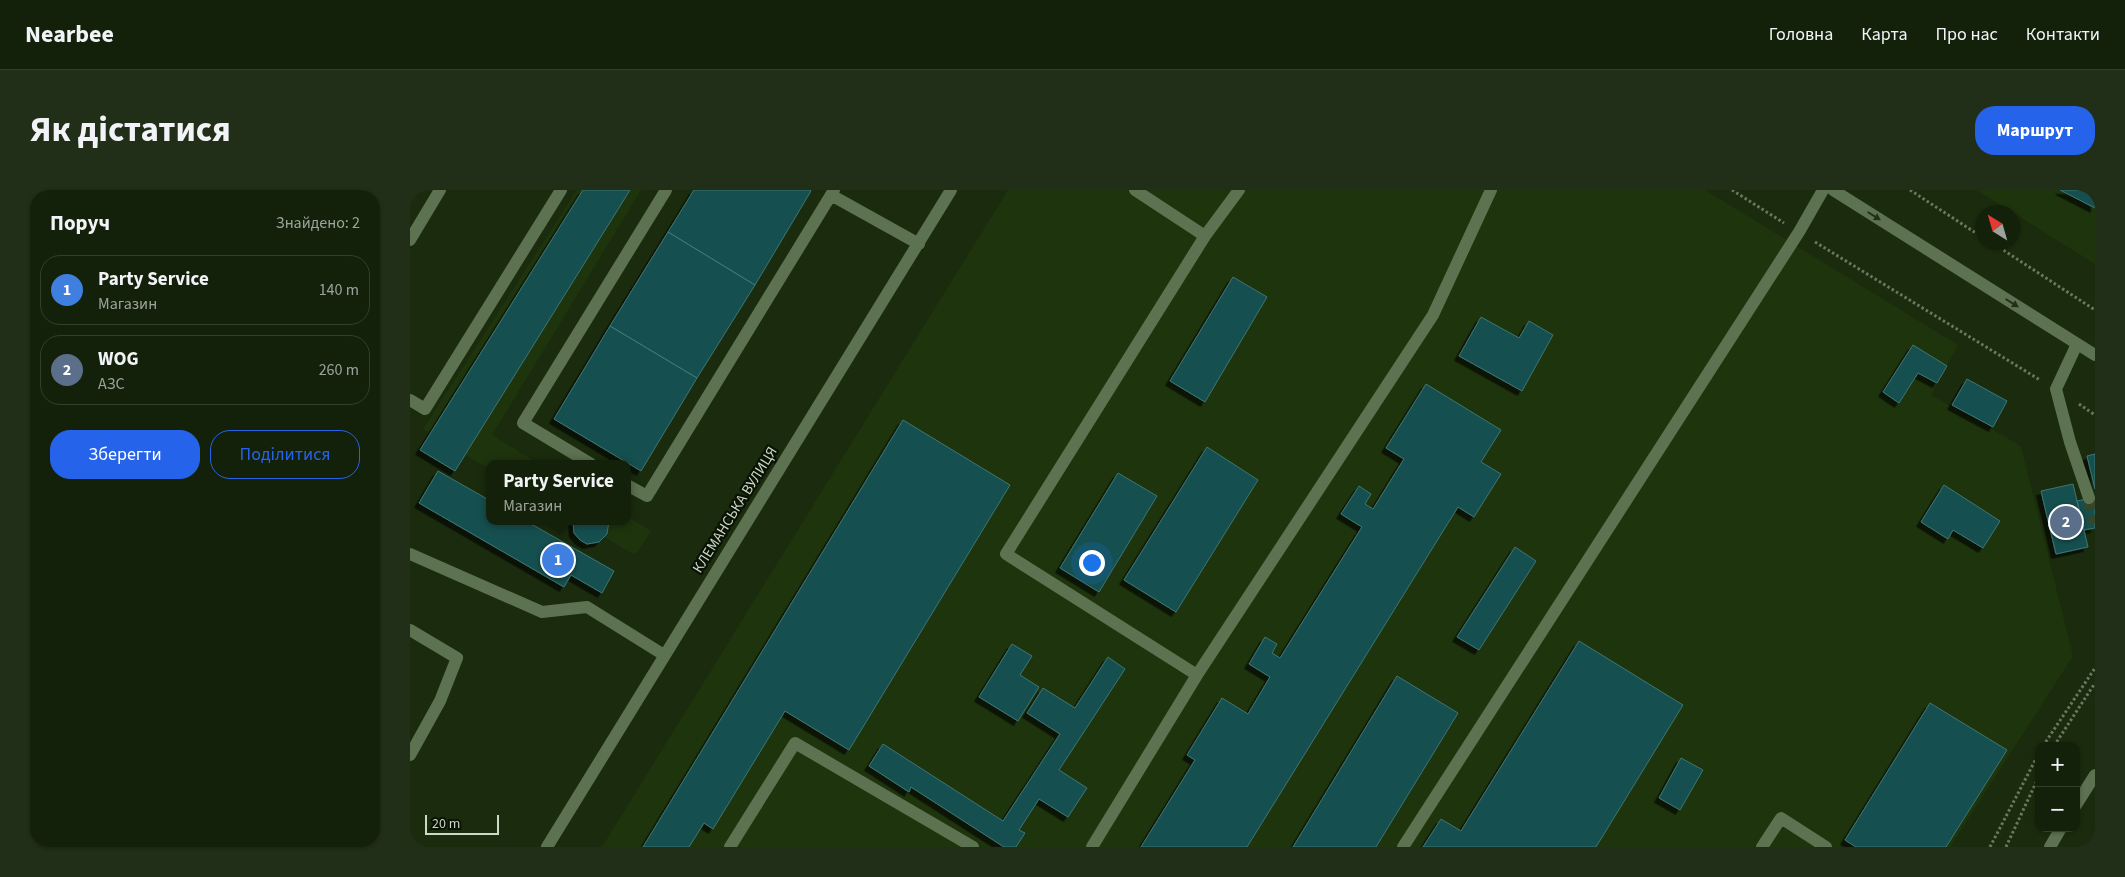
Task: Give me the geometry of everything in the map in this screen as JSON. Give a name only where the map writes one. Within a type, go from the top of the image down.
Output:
[{"type":"street","points":[[410,240],[440,190]]},
{"type":"street","points":[[584,460],[523,423],[666,190]]},
{"type":"street","name":"КЛЕМАНСЬКА ВУЛИЦЯ","points":[[547,847],[951,190]]},
{"type":"street","points":[[1135,190],[1205,236]]},
{"type":"street","points":[[1197,675],[1006,554],[1205,236],[1239,190]]},
{"type":"street","points":[[1092,847],[1197,675],[1433,315],[1491,190]]},
{"type":"street","points":[[1403,847],[1798,232],[1823,190]]},
{"type":"street","points":[[1833,190],[2095,355]]},
{"type":"street","points":[[410,400],[425,409],[560,191]]},
{"type":"street","points":[[631,487],[647,496],[832,192],[919,244]]},
{"type":"street","points":[[2077,344],[2056,389],[2089,498]]},
{"type":"street","points":[[410,554],[542,612],[587,607],[664,655]]},
{"type":"street","points":[[410,630],[457,658],[440,701],[410,755]]},
{"type":"street","points":[[730,847],[795,744],[973,847]]},
{"type":"street","points":[[2080,799],[2095,775]]},
{"type":"street","points":[[1762,847],[1780,818],[1826,847]]},
{"type":"street","points":[[2050,847],[2059,832]]},
{"type":"path","points":[[1732,190],[2056,389],[2095,415]]},
{"type":"path","points":[[1910,190],[1975,232]]},
{"type":"path","points":[[2003,250],[2095,310]]},
{"type":"path","points":[[2046,742],[2095,668]]},
{"type":"path","points":[[2057,742],[2095,683]]},
{"type":"path","points":[[1990,847],[2035,761]]},
{"type":"path","points":[[2006,847],[2035,785]]},
{"type":"shaded area","points":[[577,190],[641,190],[492,435],[533,460],[486,460],[486,467],[423,429]]},
{"type":"shaded area","points":[[1008,190],[1705,190],[1958,345],[1931,395],[2021,446],[2073,656],[1950,847],[602,847]]},
{"type":"shaded area","points":[[1977,190],[2095,190],[2095,264],[2020,217],[2020,205],[2001,205]]},
{"type":"shaded area","points":[[631,518],[651,531],[637,553],[633,554],[585,525],[631,525]]},
{"type":"building","points":[[583,190],[630,190],[455,471],[420,450]]},
{"type":"building","points":[[694,190],[811,191],[755,285],[668,232]]},
{"type":"building","points":[[2060,190],[2095,190],[2095,208]]},
{"type":"building","points":[[668,232],[755,285],[697,378],[610,326]]},
{"type":"building","points":[[1233,277],[1267,297],[1205,402],[1170,381]]},
{"type":"building","points":[[1481,317],[1519,338],[1529,321],[1553,335],[1522,391],[1459,356]]},
{"type":"building","points":[[610,326],[697,378],[641,471],[631,465],[631,460],[623,460],[554,419]]},
{"type":"building","points":[[1913,345],[1947,366],[1937,383],[1918,373],[1899,403],[1883,392]]},
{"type":"building","points":[[1967,379],[2007,401],[1993,427],[1952,405]]},
{"type":"building","points":[[1426,384],[1501,430],[1481,462],[1501,474],[1474,517],[1458,507],[1247,847],[1141,847],[1195,760],[1187,755],[1222,698],[1248,714],[1270,677],[1249,664],[1265,637],[1277,644],[1272,653],[1280,658],[1362,527],[1341,514],[1359,486],[1371,494],[1365,504],[1373,509],[1404,459],[1386,448]]},
{"type":"building","points":[[903,420],[1010,485],[849,750],[785,711],[713,829],[704,823],[689,847],[643,847]]},
{"type":"building","points":[[1207,447],[1258,480],[1176,612],[1124,580]]},
{"type":"building","points":[[2095,454],[2095,489],[2087,456]]},
{"type":"building","points":[[438,471],[486,498],[486,525],[533,525],[614,571],[602,593],[571,575],[564,587],[419,503]]},
{"type":"building","points":[[1118,473],[1157,496],[1099,592],[1060,568]]},
{"type":"building","points":[[2073,484],[2088,547],[2056,554],[2041,491]]},
{"type":"building","points":[[1944,485],[2000,521],[1983,548],[1953,530],[1948,539],[1921,522]]},
{"type":"building","points":[[2095,497],[2095,528],[2084,530],[2077,501]]},
{"type":"building","points":[[573,525],[608,525],[607,534],[599,542],[587,544],[574,533]]},
{"type":"building","points":[[1515,547],[1536,561],[1479,650],[1457,637]]},
{"type":"building","points":[[1579,641],[1683,705],[1596,847],[1423,847],[1441,819],[1461,831]]},
{"type":"building","points":[[1012,644],[1032,656],[1020,675],[1039,687],[1018,721],[979,697]]},
{"type":"building","points":[[1108,657],[1125,669],[1059,770],[1087,788],[1068,817],[1039,799],[1019,830],[1025,833],[1016,847],[1004,847],[911,787],[909,792],[869,766],[883,744],[1003,821],[1060,734],[1027,713],[1043,688],[1075,708]]},
{"type":"building","points":[[1397,676],[1458,713],[1376,847],[1293,847]]},
{"type":"building","points":[[1930,703],[2007,750],[1946,847],[1856,847],[1845,840]]},
{"type":"building","points":[[1681,758],[1703,770],[1680,810],[1659,798]]},
{"type":"tunnel","points":[[2089,498],[2095,523]]},
{"type":"place","name":"WOG","points":[[2066,522]]},
{"type":"place","name":"Party Service","points":[[558,560]]}]
